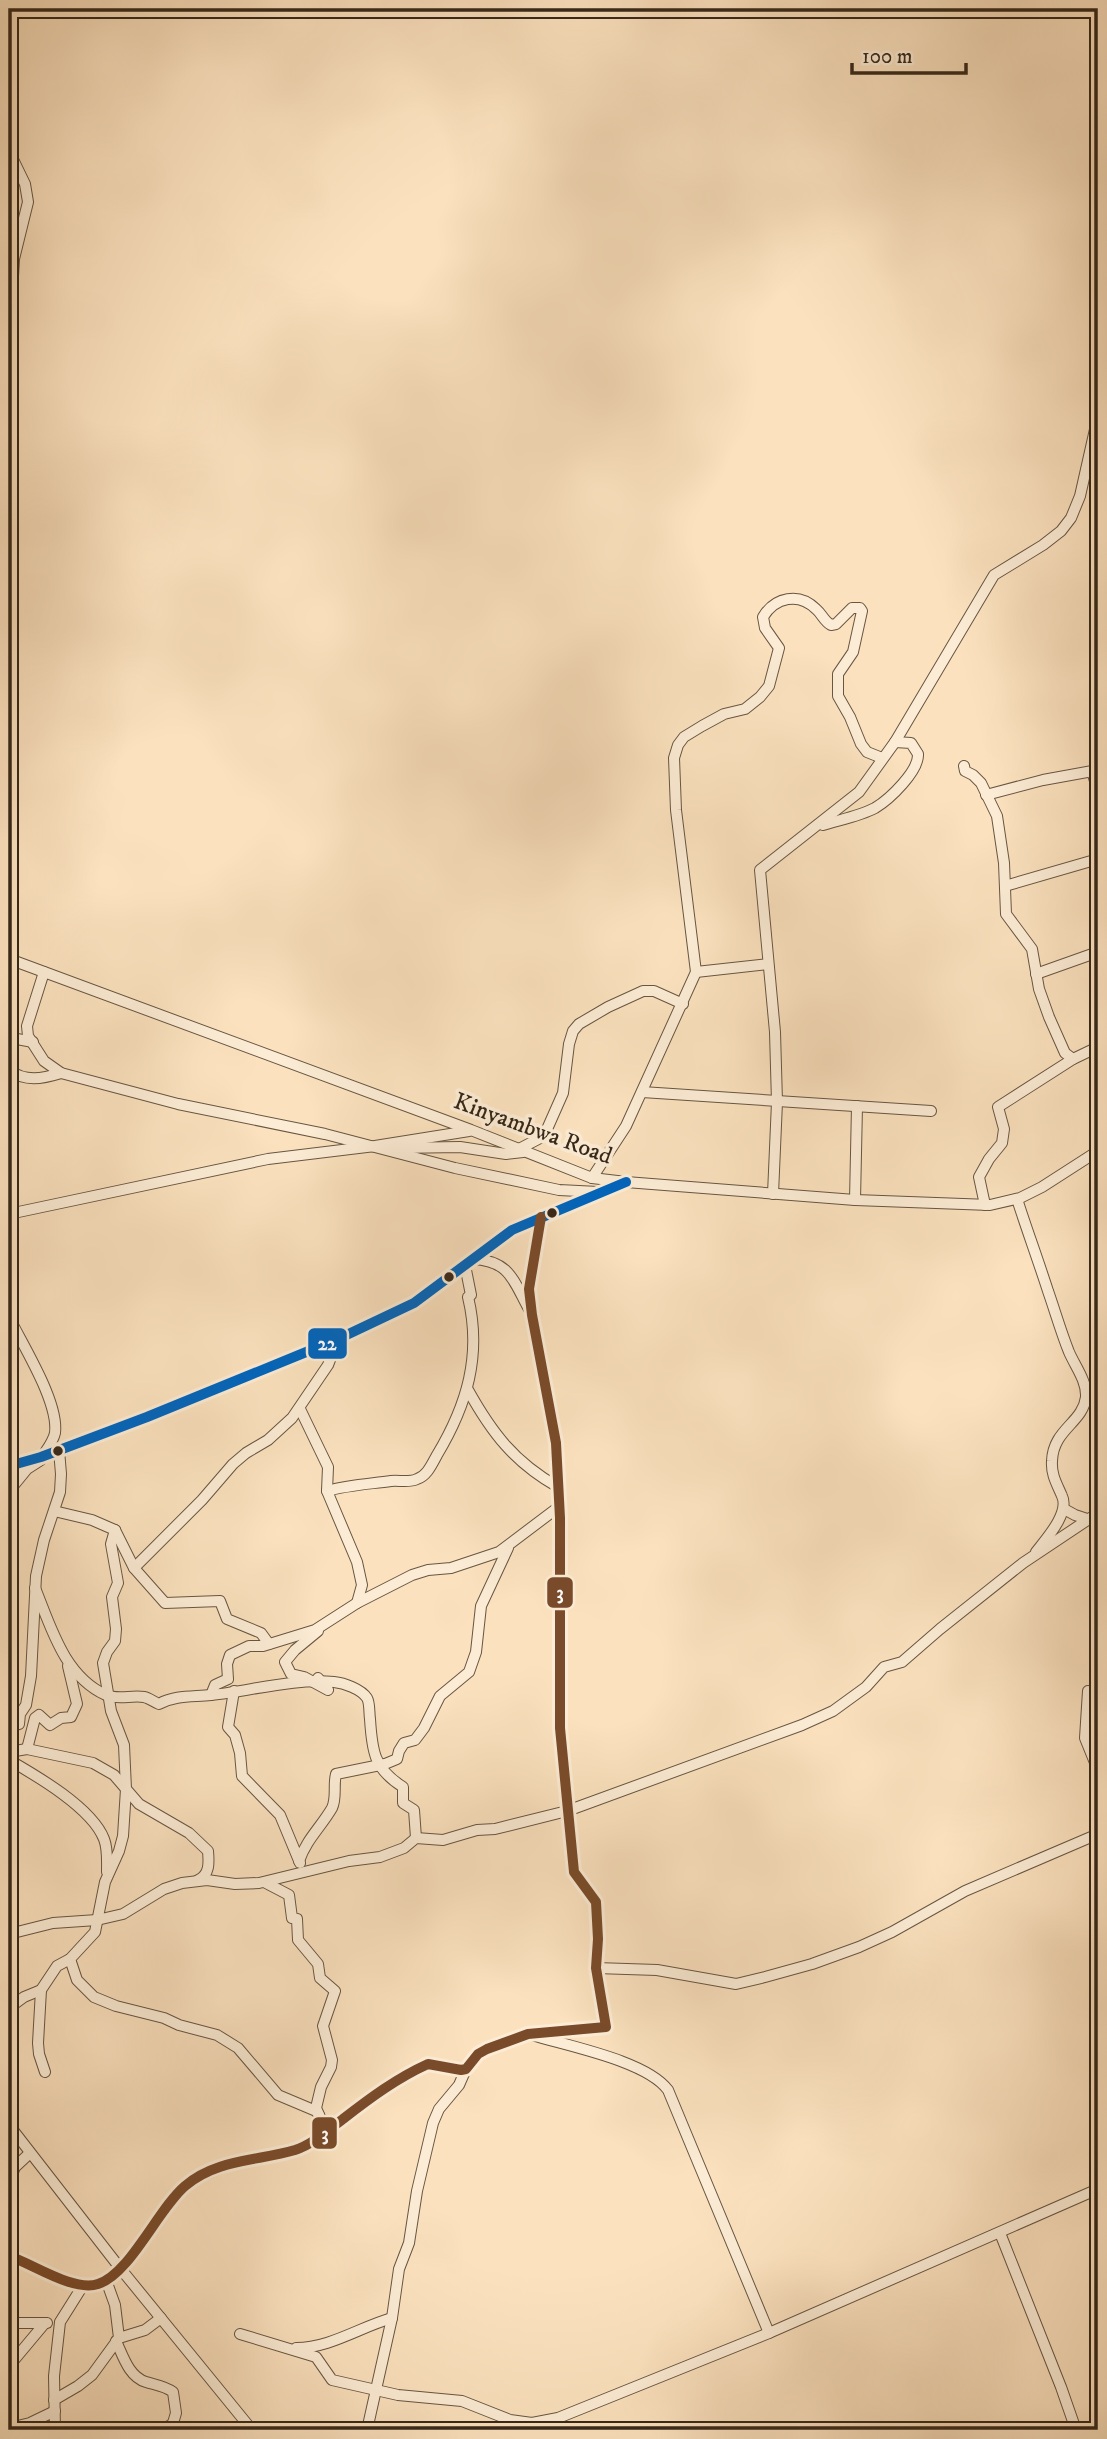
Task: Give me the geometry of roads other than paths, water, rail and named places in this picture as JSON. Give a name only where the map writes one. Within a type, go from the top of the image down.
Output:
[{"type":"street","points":[[9,151],[25,184],[28,202],[14,259],[9,347],[9,434]]},
{"type":"street","points":[[774,1194],[777,1102],[775,1032],[760,870],[859,792],[895,742],[994,575],[1044,545],[1061,531],[1071,518],[1080,496],[1098,416]]},
{"type":"street","points":[[592,1178],[626,1126],[696,972],[676,810],[674,758],[678,745],[684,737],[724,715],[745,709],[765,693],[779,648],[765,628],[763,617],[780,600],[796,599],[814,606],[831,625],[836,624],[852,608],[860,608],[862,611],[853,652],[838,674],[838,696],[861,744],[867,752],[882,758]]},
{"type":"street","points":[[816,828],[876,807],[905,781],[915,769],[918,754],[911,743],[895,742]]},
{"type":"street","points":[[964,766],[965,771],[981,783],[997,816],[1006,915],[1032,950],[1049,1017],[1066,1053],[1073,1059]]},
{"type":"street","points":[[986,795],[1095,770],[1098,791]]},
{"type":"street","points":[[1005,886],[1098,859]]},
{"type":"street","points":[[1036,974],[1098,952]]},
{"type":"street","name":"Kinyambwa Road","points":[[9,959],[471,1130],[592,1178],[855,1200],[985,1205],[1017,1199],[1042,1187],[1098,1150]]},
{"type":"street","points":[[696,972],[768,964]]},
{"type":"street","points":[[44,972],[27,1026],[28,1036],[44,1061],[61,1073],[178,1104],[325,1134],[455,1168],[559,1190],[602,1192]]},
{"type":"street","points":[[373,1146],[412,1149],[460,1147],[506,1154],[523,1151],[544,1136],[563,1093],[569,1044],[573,1031],[579,1024],[643,991],[654,991],[683,1004]]},
{"type":"street","points":[[9,1044],[17,1039],[33,1042]]},
{"type":"street","points":[[985,1205],[979,1177],[1002,1143],[1004,1129],[998,1107],[1073,1059],[1098,1047]]},
{"type":"street","points":[[9,1070],[27,1078],[43,1079],[61,1073]]},
{"type":"street","points":[[642,1092],[930,1111]]},
{"type":"street","points":[[855,1200],[857,1106]]},
{"type":"street","points":[[9,1213],[268,1158],[373,1146],[471,1130]]},
{"type":"street","points":[[9,1466],[50,1454],[338,1339],[414,1303],[512,1230],[626,1182]]},
{"type":"street","points":[[1017,1199],[1086,1394],[1084,1410],[1066,1427],[1054,1445],[1051,1463],[1055,1483],[1064,1499],[1064,1509],[1045,1540],[1029,1559]]},
{"type":"street","points":[[367,2430],[392,2318],[399,2269],[409,2243],[417,2191],[433,2123],[439,2109],[459,2085],[466,2069],[478,2054],[487,2049],[528,2034],[607,2027],[596,1968],[596,1902],[575,1872],[567,1811],[559,1702],[560,1506],[553,1421],[532,1315],[530,1273],[541,1217]]},
{"type":"street","points":[[469,1262],[498,1263],[506,1270],[532,1315]]},
{"type":"street","points":[[327,1491],[356,1484],[420,1479],[447,1440],[468,1390],[474,1349],[473,1320],[468,1297],[471,1294],[469,1262]]},
{"type":"street","points":[[9,1317],[53,1411],[55,1434],[50,1454],[61,1485],[38,1560],[26,1705],[20,1714],[19,1724],[9,1727]]},
{"type":"street","points":[[134,1568],[202,1500],[233,1464],[281,1430],[300,1409],[328,1365],[338,1339]]},
{"type":"street","points":[[468,1390],[502,1444],[538,1476],[558,1487]]},
{"type":"street","points":[[300,1409],[328,1467],[327,1491],[332,1497],[359,1570],[362,1585],[357,1603]]},
{"type":"street","points":[[9,1491],[27,1469],[50,1454]]},
{"type":"street","points":[[299,1861],[307,1842],[318,1832],[333,1806],[336,1774],[378,1766],[397,1759],[404,1743],[415,1741],[424,1728],[440,1696],[469,1672],[476,1652],[481,1606],[508,1547],[524,1531],[560,1506]]},
{"type":"street","points":[[1064,1509],[1074,1515],[1094,1516]]},
{"type":"street","points":[[54,1511],[92,1520],[115,1530],[134,1568],[165,1603],[220,1601],[227,1619],[261,1633],[269,1644]]},
{"type":"street","points":[[195,1881],[246,1884],[265,1882],[349,1861],[380,1857],[404,1848],[416,1838],[443,1840],[567,1811],[802,1725],[833,1710],[866,1687],[884,1667],[902,1662],[1029,1559],[1094,1516]]},
{"type":"street","points":[[9,2008],[46,1986],[57,1966],[70,1959],[95,1932],[107,1876],[123,1836],[126,1790],[124,1745],[108,1696],[103,1663],[107,1652],[116,1641],[112,1597],[118,1583],[111,1544],[115,1530]]},
{"type":"street","points":[[316,1682],[317,1676],[328,1690],[304,1676],[291,1674],[285,1662],[295,1650],[357,1603],[419,1572],[451,1568],[508,1547]]},
{"type":"street","points":[[27,1749],[34,1718],[39,1714],[50,1725],[61,1718],[71,1717],[77,1704],[66,1659],[35,1588]]},
{"type":"street","points":[[211,1695],[215,1685],[228,1679],[227,1664],[230,1655],[249,1646],[262,1646],[326,1625]]},
{"type":"street","points":[[66,1659],[79,1675],[108,1696],[145,1698],[159,1704],[169,1698],[316,1682],[344,1684],[366,1698],[378,1766],[388,1778],[403,1787],[403,1803],[414,1810],[416,1838]]},
{"type":"street","points":[[1088,1691],[1084,1738],[1098,1770]]},
{"type":"street","points":[[234,1692],[228,1727],[235,1735],[242,1776],[280,1815],[304,1872]]},
{"type":"street","points":[[9,1752],[27,1749],[93,1763],[114,1775],[139,1804],[189,1833],[208,1851],[204,1878],[168,1887],[126,1913],[97,1920],[52,1923],[9,1934]]},
{"type":"street","points":[[9,1760],[43,1781],[92,1821],[104,1840],[107,1876]]},
{"type":"street","points":[[596,1968],[679,1973],[736,1984],[765,1977],[859,1947],[892,1932],[965,1891],[1098,1834]]},
{"type":"street","points":[[265,1882],[289,1895],[292,1918],[297,1919],[299,1926],[298,1940],[318,1964],[320,1978],[335,1992],[323,2026],[332,2060],[316,2108],[326,2131]]},
{"type":"street","points":[[70,1959],[77,1980],[94,1997],[116,2006],[217,2035],[238,2048],[278,2095],[316,2111],[319,2115]]},
{"type":"street","points":[[41,1990],[38,2043],[45,2072]]},
{"type":"street","points":[[528,2034],[638,2068],[662,2082],[668,2090],[769,2333]]},
{"type":"street","points":[[141,2242],[176,2195],[193,2180],[222,2165],[296,2150],[317,2139],[393,2083],[428,2064],[466,2069]]},
{"type":"street","points":[[9,2125],[120,2268],[252,2430]]},
{"type":"street","points":[[9,2183],[13,2162],[30,2153]]},
{"type":"street","points":[[240,2334],[316,2357],[332,2380],[398,2395],[462,2401],[510,2420],[532,2423],[558,2417],[769,2333],[1098,2189]]},
{"type":"street","points":[[1000,2232],[1076,2430]]},
{"type":"street","points":[[9,2256],[82,2287],[97,2285],[106,2280],[131,2256]]},
{"type":"street","points":[[106,2280],[116,2305],[118,2340],[128,2367],[139,2379],[170,2389],[174,2395],[176,2413],[173,2423],[165,2429],[149,2430]]},
{"type":"street","points":[[55,2430],[54,2376],[60,2322],[82,2287]]},
{"type":"street","points":[[9,2428],[30,2423],[92,2375],[118,2340],[145,2330],[161,2318]]},
{"type":"street","points":[[285,2347],[321,2346],[392,2318]]},
{"type":"street","points":[[9,2323],[60,2322]]},
{"type":"street","points":[[9,2366],[45,2323]]}]
